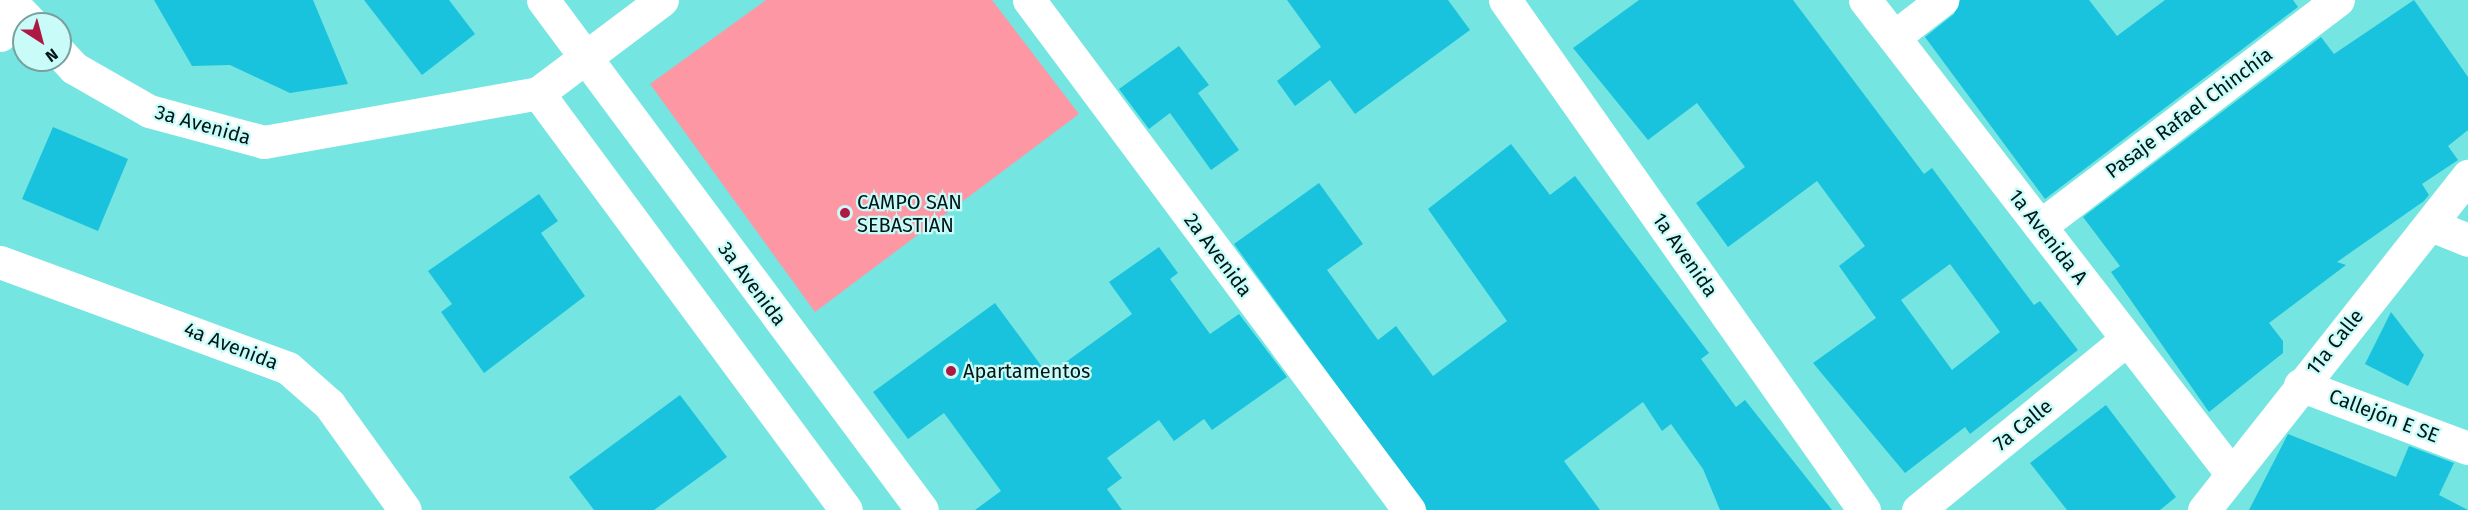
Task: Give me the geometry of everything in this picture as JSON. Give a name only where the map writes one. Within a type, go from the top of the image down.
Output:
[{"type":"street","name":"3a Avenida","points":[[543,0],[583,58],[922,510]]},
{"type":"street","points":[[583,58],[662,0]]},
{"type":"street","name":"2a Avenida","points":[[1029,0],[1408,510]]},
{"type":"street","name":"1a Avenida A","points":[[1865,0],[2231,474]]},
{"type":"street","points":[[1894,37],[1942,0]]},
{"type":"street","name":"Pasaje Rafael Chinchía","points":[[2040,226],[2338,0]]},
{"type":"street","name":"1a Avenida","points":[[1507,1],[1864,510]]},
{"type":"street","points":[[0,34],[16,6]]},
{"type":"street","name":"3a Avenida","points":[[72,66],[149,111],[264,142],[538,93],[583,58]]},
{"type":"street","points":[[538,93],[846,510]]},
{"type":"street","name":"11a Calle","points":[[2204,510],[2468,176]]},
{"type":"street","points":[[2431,225],[2468,240]]},
{"type":"street","name":"4a Avenida","points":[[0,262],[288,368],[329,404],[405,510]]},
{"type":"street","name":"7a Calle","points":[[1918,510],[2127,339]]},
{"type":"street","name":"Callejón E SE","points":[[2301,385],[2468,447]]},
{"type":"shaded area","name":"CAMPO SAN SEBASTIAN","points":[[766,0],[992,0],[1079,114],[815,312],[650,84]]},
{"type":"building","points":[[154,0],[313,0],[348,84],[290,93],[230,65],[192,66]]},
{"type":"building","points":[[364,0],[449,0],[475,34],[422,75]]},
{"type":"building","points":[[1287,0],[1448,0],[1470,30],[1355,114],[1330,80],[1295,106],[1277,81],[1321,47]]},
{"type":"building","points":[[1639,0],[1793,0],[1924,174],[1932,168],[2034,305],[2040,301],[2078,350],[1970,434],[1965,427],[1905,473],[1813,363],[1876,318],[1839,266],[1865,246],[1817,181],[1728,247],[1696,203],[1745,167],[1697,103],[1648,140],[1573,48]],"holes":[[[1950,264],[2000,332],[1952,370],[1901,300]]]},
{"type":"building","points":[[1960,0],[2089,0],[2117,36],[2165,0],[2293,0],[2298,7],[2045,199],[1925,37],[1954,14]]},
{"type":"building","points":[[2414,0],[2468,77],[2468,130],[2448,146],[2458,160],[2422,184],[2429,195],[2424,201],[2337,262],[2346,265],[2269,323],[2283,341],[2283,353],[2209,412],[2111,272],[2120,266],[2083,217],[2321,37],[2334,54]]},
{"type":"building","points":[[1179,46],[1209,85],[1198,93],[1239,150],[1211,170],[1170,113],[1149,129],[1119,89]]},
{"type":"building","points":[[53,127],[128,159],[98,231],[22,199]]},
{"type":"building","points":[[1511,144],[1550,195],[1575,176],[1709,353],[1701,359],[1736,407],[1745,400],[1832,510],[1720,510],[1703,469],[1671,424],[1662,431],[1643,402],[1564,461],[1600,510],[1427,510],[1234,244],[1319,183],[1363,244],[1327,270],[1378,340],[1396,326],[1433,376],[1507,321],[1428,209]]},
{"type":"building","points":[[539,194],[558,221],[541,233],[585,296],[484,373],[441,312],[452,304],[428,271]]},
{"type":"building","points":[[1159,247],[1178,273],[1170,279],[1210,334],[1239,314],[1287,377],[1212,430],[1204,419],[1174,441],[1159,420],[1107,458],[1122,478],[1107,489],[1122,510],[975,510],[1001,491],[944,413],[908,439],[873,392],[995,303],[1048,375],[1132,314],[1109,282]]},
{"type":"building","points":[[2391,312],[2424,355],[2408,386],[2365,364]]},
{"type":"building","points":[[680,395],[727,457],[654,510],[594,510],[569,477]]},
{"type":"building","points":[[2106,405],[2176,497],[2160,510],[2067,510],[2030,463]]},
{"type":"building","points":[[2288,434],[2396,477],[2409,446],[2454,463],[2439,495],[2468,510],[2249,510]]},
{"type":"place","name":"CAMPO SAN SEBASTIAN","points":[[845,213]]},
{"type":"place","name":"Apartamentos","points":[[951,371]]}]
